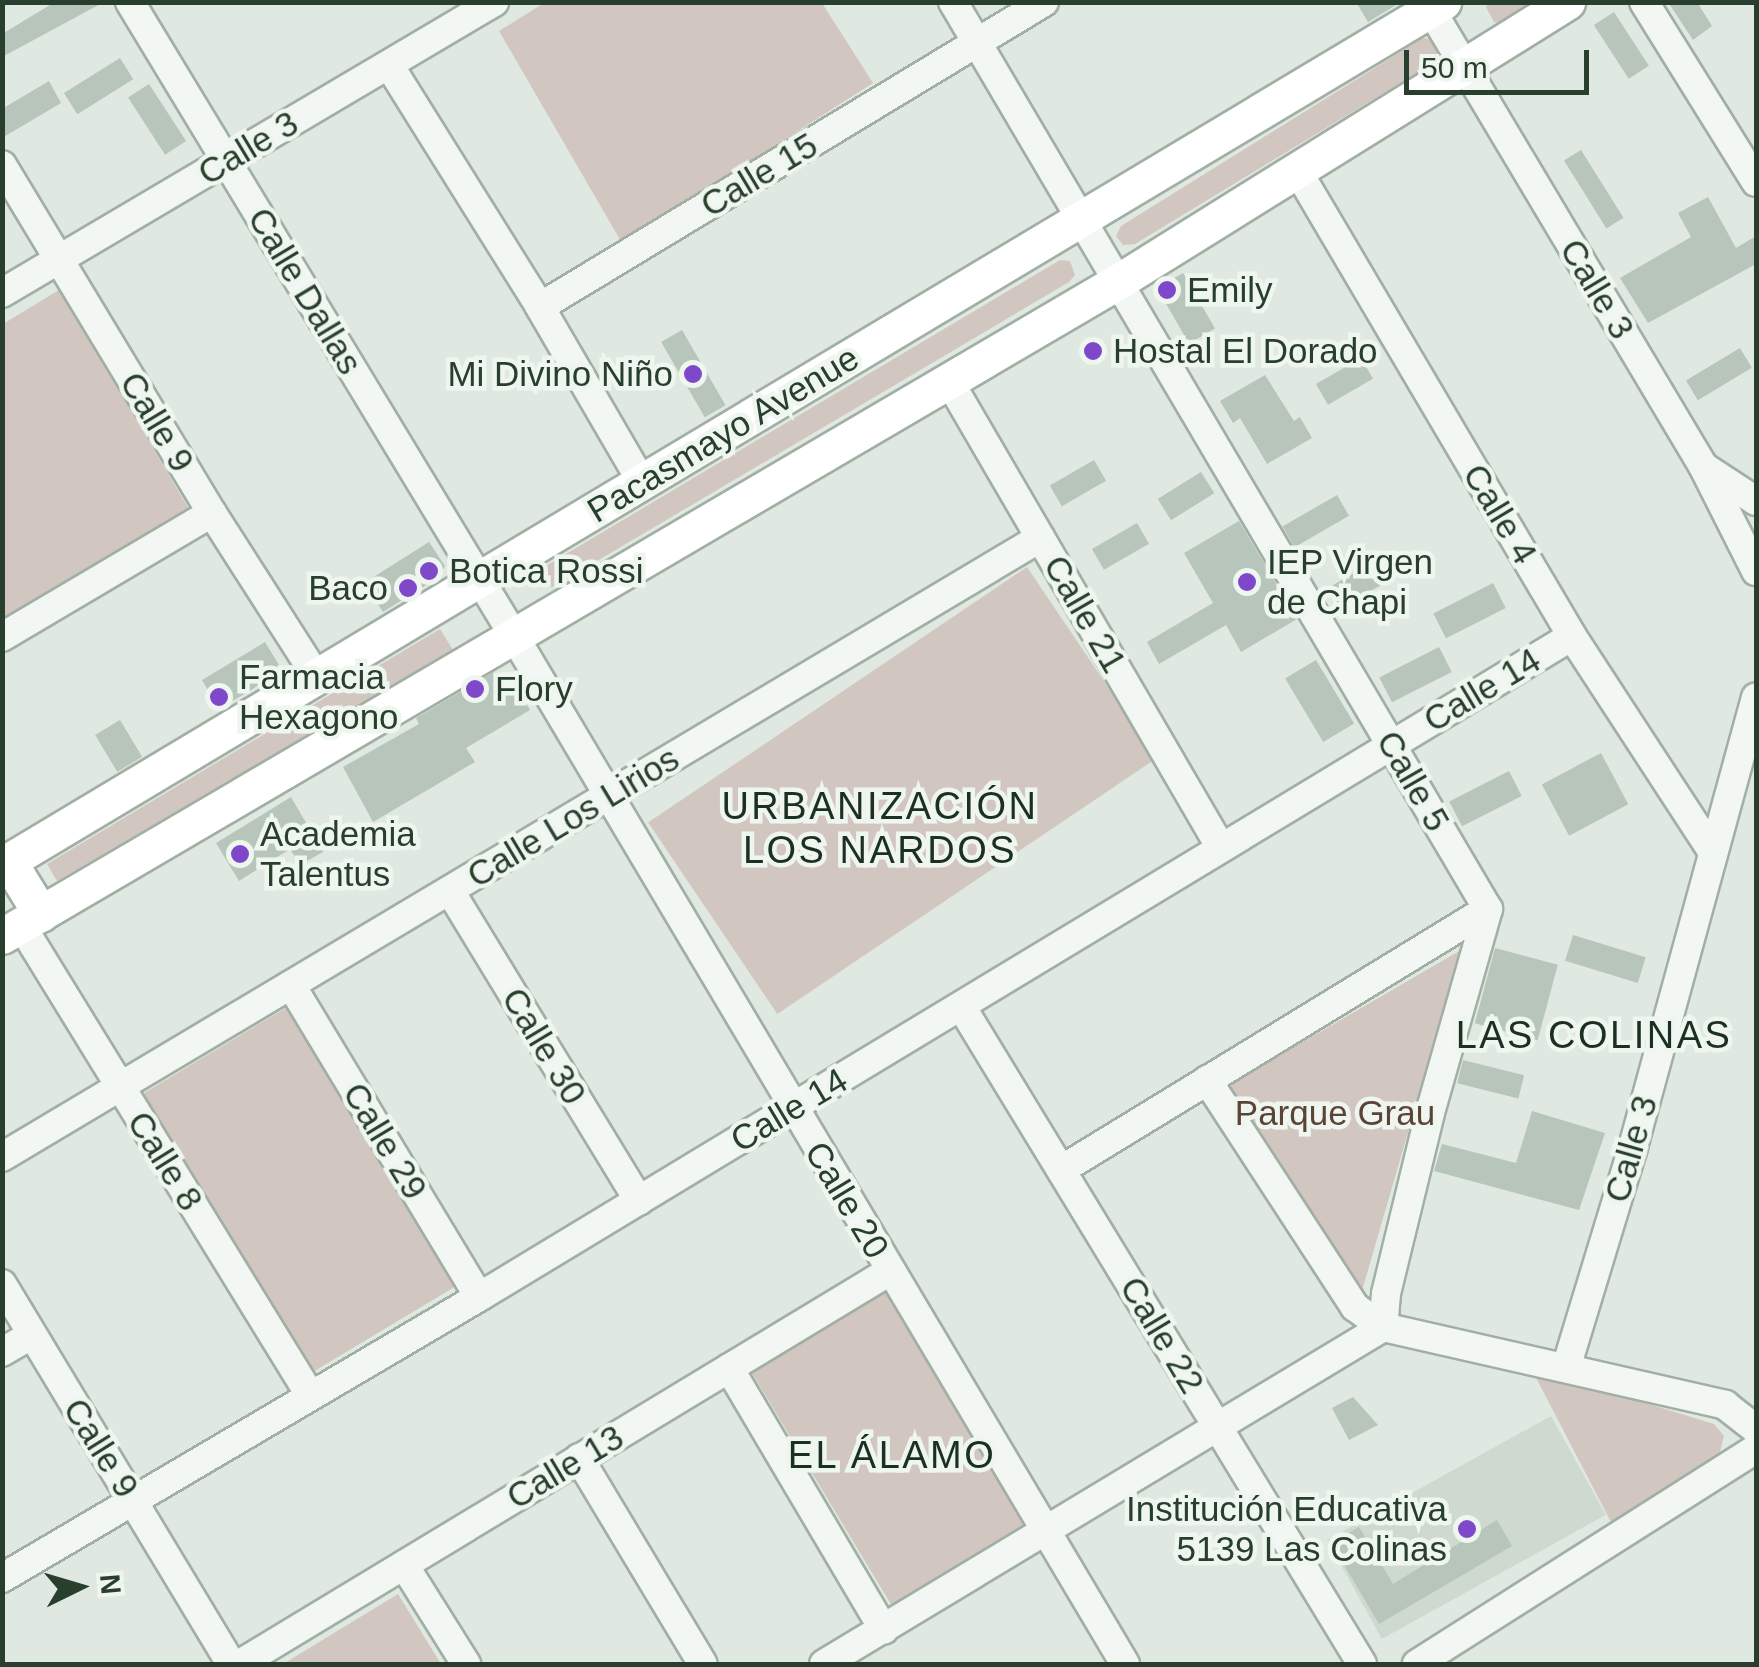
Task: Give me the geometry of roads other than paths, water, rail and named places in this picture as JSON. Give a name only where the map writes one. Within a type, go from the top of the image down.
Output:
[{"type":"main road","name":"Pacasmayo Avenue","points":[[21,925],[1118,281],[1568,2]]},
{"type":"main road","name":"Pacasmayo Avenue","points":[[6,864],[1437,6]]},
{"type":"main road","points":[[6,864],[21,925]]},
{"type":"street","name":"Calle Dallas","points":[[130,2],[480,580]]},
{"type":"street","name":"Calle 3","points":[[2,293],[494,2]]},
{"type":"street","points":[[953,2],[1118,281]]},
{"type":"street","name":"Calle 15","points":[[540,307],[1044,2]]},
{"type":"street","points":[[1644,2],[1747,147],[1756,182]]},
{"type":"street","name":"Calle 3","points":[[1437,6],[1464,66],[1703,466],[1756,571]]},
{"type":"street","points":[[389,65],[540,307],[642,482]]},
{"type":"street","name":"Calle 9","points":[[2,165],[212,513],[318,676]]},
{"type":"street","name":"Calle 4","points":[[1298,170],[1572,636],[1713,852]]},
{"type":"street","name":"Calle 5","points":[[1118,281],[1488,908]]},
{"type":"street","name":"Calle 21","points":[[949,381],[1221,848]]},
{"type":"street","points":[[1703,466],[1756,500]]},
{"type":"street","points":[[2,638],[212,513]]},
{"type":"street","name":"Calle Los Lirios","points":[[2,1157],[1040,538]]},
{"type":"street","name":"Calle 20","points":[[480,580],[1125,1664]]},
{"type":"street","name":"Calle 14","points":[[2,1578],[639,1201],[1572,636]]},
{"type":"street","name":"Calle 3","points":[[1566,1368],[1632,1147],[1756,698]]},
{"type":"street","name":"Calle 30","points":[[450,890],[639,1201]]},
{"type":"street","points":[[1061,1170],[1488,908]]},
{"type":"street","points":[[1383,1327],[1386,1294],[1430,1113],[1488,908]]},
{"type":"street","name":"Calle 8","points":[[21,925],[310,1395]]},
{"type":"street","name":"Calle 29","points":[[291,985],[479,1297]]},
{"type":"street","name":"Calle 22","points":[[962,1006],[1362,1664]]},
{"type":"street","points":[[1208,1080],[1354,1307],[1383,1327],[1725,1405],[1756,1429]]},
{"type":"street","name":"Calle 13","points":[[240,1664],[890,1271]]},
{"type":"street","name":"Calle 9","points":[[2,1284],[231,1664]]},
{"type":"street","points":[[824,1664],[1047,1534],[1383,1327]]},
{"type":"street","points":[[2,1352],[31,1335]]},
{"type":"street","points":[[729,1368],[884,1630]]},
{"type":"street","points":[[1417,1664],[1756,1449]]},
{"type":"street","points":[[579,1458],[703,1664]]},
{"type":"street","points":[[404,1564],[466,1664]]},
{"type":"place","name":"Emily","points":[[1167,290]]},
{"type":"place","name":"Hostal El Dorado","points":[[1093,351]]},
{"type":"place","name":"Mi Divino Niño","points":[[693,374]]},
{"type":"place","name":"Botica Rossi","points":[[429,571]]},
{"type":"place","name":"IEP Virgen de Chapi","points":[[1247,582]]},
{"type":"place","name":"Baco","points":[[408,588]]},
{"type":"place","name":"Flory","points":[[475,689]]},
{"type":"place","name":"Farmacia Hexagono","points":[[219,697]]},
{"type":"place","name":"Academia Talentus","points":[[240,854]]},
{"type":"place","name":"Institución Educativa 5139 Las Colinas","points":[[1467,1529]]},
{"type":"district","name":"URBANIZACIÓN LOS NARDOS","points":[[880,829]]},
{"type":"district","name":"LAS COLINAS","points":[[1594,1036]]},
{"type":"district","name":"EL ÁLAMO","points":[[892,1456]]},
{"type":"park label","name":"Parque Grau","points":[[1335,1113]]}]
